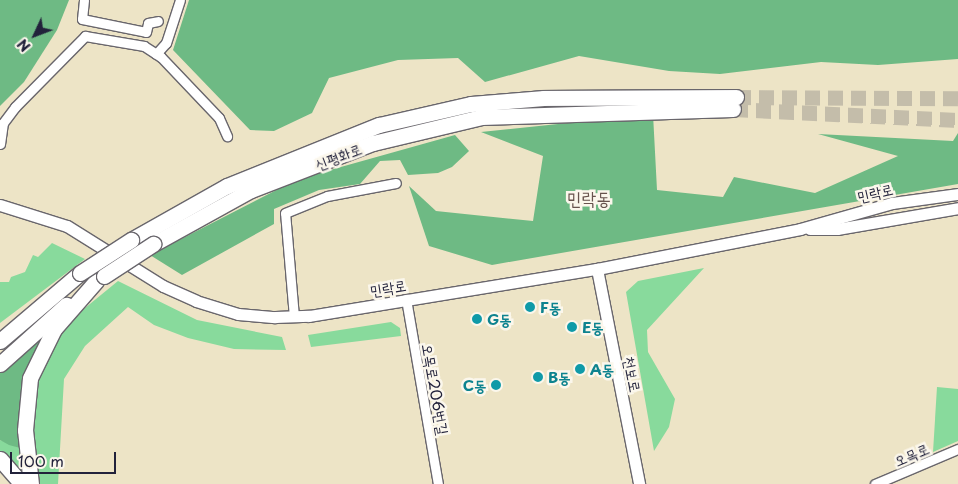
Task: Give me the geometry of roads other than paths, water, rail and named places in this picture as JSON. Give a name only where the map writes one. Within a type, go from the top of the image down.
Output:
[{"type":"highway","name":"신평화로","points":[[0,342],[80,273],[131,240],[227,186],[379,124],[471,104],[544,98],[734,103],[481,117],[373,143],[251,190],[153,244],[100,279],[0,364]]},
{"type":"highway","points":[[31,484],[26,454],[25,430],[30,378],[54,329],[100,279]]},
{"type":"highway","points":[[0,459],[22,484]]},
{"type":"main road","name":"민락로","points":[[0,205],[67,226],[163,286],[196,301],[238,314],[294,317],[597,270],[800,229],[892,203],[958,194]]},
{"type":"main road","name":"민락로","points":[[800,229],[837,230],[958,208]]},
{"type":"main road","name":"천보로","points":[[597,270],[639,484]]},
{"type":"street","points":[[84,0],[82,19],[146,32],[148,23],[158,22]]},
{"type":"street","points":[[156,54],[166,43],[180,0]]},
{"type":"street","points":[[0,144],[3,123],[15,107],[85,36],[144,46],[156,54],[218,118],[227,136]]},
{"type":"street","points":[[294,317],[285,213],[327,196],[393,184]]},
{"type":"street","name":"오목로206번길","points":[[406,299],[438,484]]},
{"type":"street","name":"오목로","points":[[874,484],[958,448]]},
{"type":"tunnel","points":[[736,97],[958,98]]},
{"type":"tunnel","points":[[733,109],[958,120]]},
{"type":"place","name":"F동","points":[[530,307]]},
{"type":"place","name":"G동","points":[[477,319]]},
{"type":"place","name":"E동","points":[[572,327]]},
{"type":"place","name":"A동","points":[[580,369]]},
{"type":"place","name":"B동","points":[[538,377]]},
{"type":"place","name":"C동","points":[[496,385]]},
{"type":"district","name":"민락동","points":[[589,198]]}]
